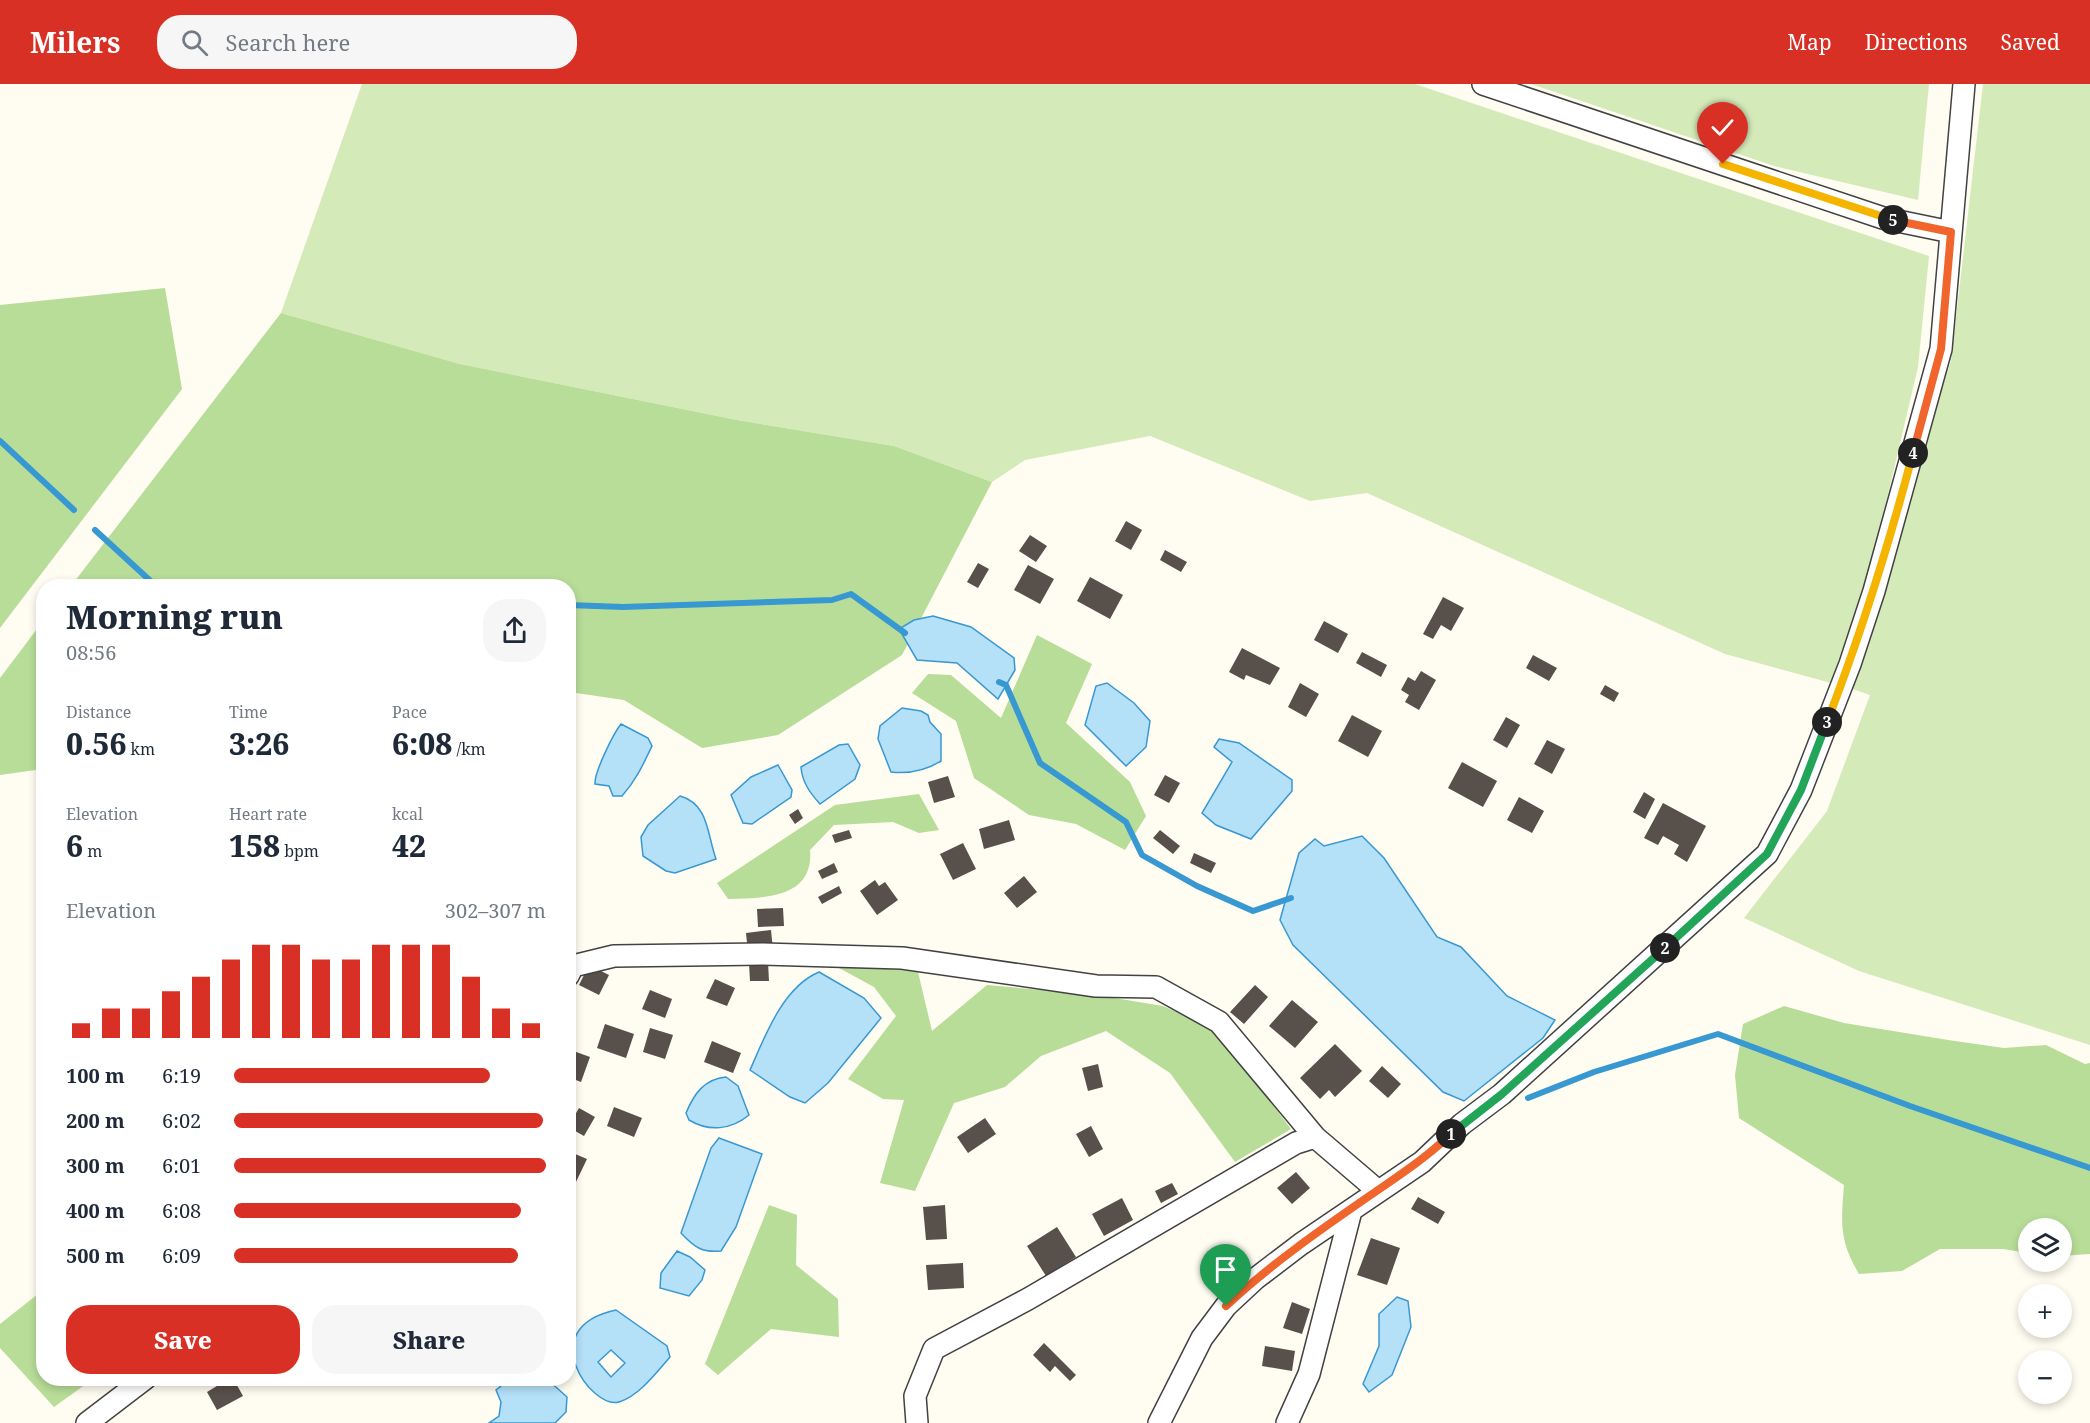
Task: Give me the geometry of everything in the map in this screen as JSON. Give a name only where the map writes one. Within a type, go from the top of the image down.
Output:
[{"type":"street","points":[[1483,84],[1883,218],[1951,232]]},
{"type":"street","points":[[1159,1423],[1202,1338],[1226,1306],[1255,1279],[1301,1244],[1351,1211],[1377,1190],[1422,1162],[1462,1124],[1502,1094],[1767,854],[1801,790],[1850,663],[1877,580],[1941,349],[1964,84]]},
{"type":"street","points":[[576,965],[614,956],[763,954],[902,958],[1096,986],[1156,987],[1219,1022],[1315,1137],[1377,1190]]},
{"type":"street","points":[[917,1423],[915,1396],[934,1349],[1028,1299],[1296,1143],[1315,1137]]},
{"type":"street","points":[[1287,1423],[1309,1374],[1351,1211]]},
{"type":"street","points":[[87,1423],[136,1386]]},
{"type":"green space","points":[[362,84],[1415,84],[1929,256],[1918,367],[1874,554],[1831,683],[1725,654],[1367,493],[1310,501],[1150,436],[1025,460],[992,482],[894,446],[737,420],[460,364],[281,313]]},
{"type":"green space","points":[[1531,84],[1929,84],[1918,200],[1774,166]]},
{"type":"green space","points":[[1983,84],[2090,84],[2090,1045],[1859,971],[1744,918],[1827,811],[1870,695],[1841,685],[1951,361]]},
{"type":"green space","points":[[165,288],[182,389],[0,628],[0,305]]},
{"type":"green space","points":[[281,313],[460,364],[737,420],[894,446],[992,482],[902,655],[778,735],[702,748],[624,700],[576,693],[576,579],[76,579]]},
{"type":"green space","points":[[36,630],[36,770],[0,775],[0,678]]},
{"type":"green space","points":[[1037,635],[1092,664],[1066,723],[1130,782],[1146,816],[1125,850],[1076,824],[1029,815],[974,778],[956,721],[912,693],[928,674],[951,675],[1001,718]]},
{"type":"green space","points":[[919,794],[939,830],[919,833],[893,822],[834,825],[810,850],[809,866],[804,878],[795,887],[771,896],[728,899],[717,883],[835,805]]},
{"type":"green space","points":[[828,962],[918,972],[932,1031],[987,985],[1096,995],[1163,1006],[1217,1030],[1291,1129],[1235,1162],[1170,1073],[1106,1031],[1041,1056],[1005,1087],[954,1103],[915,1191],[880,1183],[904,1100],[883,1099],[848,1079],[896,1016],[874,987]]},
{"type":"green space","points":[[1784,1006],[1844,1023],[1948,1040],[2004,1048],[2046,1045],[2085,1064],[2090,1063],[2090,1254],[2072,1255],[2072,1218],[2018,1218],[2018,1251],[2003,1249],[1940,1249],[1902,1271],[1859,1274],[1852,1262],[1843,1231],[1844,1185],[1739,1118],[1735,1075],[1743,1024]]},
{"type":"green space","points":[[769,1205],[797,1215],[796,1265],[838,1299],[839,1337],[771,1329],[718,1375],[705,1364]]},
{"type":"green space","points":[[36,1296],[36,1386],[83,1386],[54,1407],[0,1348],[0,1324]]},
{"type":"water","points":[[933,616],[971,627],[1014,658],[1015,670],[998,699],[957,663],[917,660],[899,629],[914,620]]},
{"type":"water","points":[[1107,683],[1134,703],[1150,721],[1146,747],[1126,766],[1085,725],[1096,686]]},
{"type":"water","points":[[902,708],[921,711],[928,715],[930,722],[941,734],[941,761],[917,771],[891,772],[878,739],[880,726]]},
{"type":"water","points":[[621,724],[648,738],[652,746],[627,790],[622,796],[613,796],[609,786],[595,784],[605,754]]},
{"type":"water","points":[[1219,739],[1239,743],[1292,780],[1292,791],[1251,839],[1216,825],[1202,813],[1232,762],[1214,747]]},
{"type":"water","points":[[848,744],[860,765],[855,779],[820,804],[807,787],[801,767],[839,745]]},
{"type":"water","points":[[778,765],[792,790],[791,797],[752,824],[743,823],[731,795],[751,777]]},
{"type":"water","points":[[680,796],[690,800],[702,813],[716,859],[675,873],[666,871],[643,856],[641,837],[648,825]]},
{"type":"water","points":[[1362,836],[1384,858],[1437,937],[1461,947],[1507,996],[1555,1020],[1543,1038],[1464,1101],[1443,1092],[1293,945],[1280,920],[1299,853],[1315,839],[1324,846]]},
{"type":"water","points":[[819,972],[864,998],[881,1018],[828,1083],[805,1103],[790,1097],[750,1070],[769,1028],[785,1001],[806,979]]},
{"type":"water","points":[[726,1077],[738,1086],[749,1115],[735,1124],[720,1128],[704,1126],[689,1120],[686,1113],[701,1089],[718,1078]]},
{"type":"water","points":[[719,1138],[762,1154],[736,1227],[721,1251],[709,1251],[694,1245],[681,1233],[711,1148]]},
{"type":"water","points":[[677,1251],[690,1257],[705,1270],[702,1280],[689,1296],[660,1288],[661,1273]]},
{"type":"water","points":[[1397,1297],[1408,1301],[1411,1327],[1392,1375],[1369,1392],[1363,1384],[1379,1346],[1379,1314]]},
{"type":"water","points":[[616,1310],[667,1346],[670,1357],[634,1395],[619,1402],[608,1401],[595,1394],[584,1381],[576,1366],[577,1333],[591,1319]],"holes":[[[611,1350],[625,1363],[611,1377],[598,1362]]]},
{"type":"water","points":[[501,1386],[555,1386],[567,1397],[566,1412],[555,1423],[489,1423],[499,1416],[501,1402],[496,1390]]},
{"type":"building","points":[[1126,521],[1142,530],[1131,550],[1115,541]]},
{"type":"building","points":[[1030,535],[1047,546],[1036,562],[1019,551]]},
{"type":"building","points":[[1165,550],[1187,562],[1181,572],[1160,560]]},
{"type":"building","points":[[978,563],[989,569],[978,588],[967,582]]},
{"type":"building","points":[[1028,565],[1054,579],[1040,604],[1014,590]]},
{"type":"building","points":[[1090,577],[1123,595],[1110,619],[1077,601]]},
{"type":"building","points":[[1443,597],[1464,608],[1451,631],[1441,625],[1433,639],[1423,634]]},
{"type":"building","points":[[1324,621],[1348,634],[1338,653],[1314,640]]},
{"type":"building","points":[[1242,648],[1280,668],[1270,685],[1246,675],[1244,680],[1229,672]]},
{"type":"building","points":[[1362,652],[1387,665],[1381,677],[1356,663]]},
{"type":"building","points":[[1533,655],[1557,668],[1549,681],[1526,668]]},
{"type":"building","points":[[1421,671],[1436,680],[1419,710],[1405,702],[1409,695],[1401,690],[1408,677],[1415,681]]},
{"type":"building","points":[[1300,683],[1319,694],[1306,717],[1288,707]]},
{"type":"building","points":[[1605,685],[1619,693],[1614,702],[1600,694]]},
{"type":"building","points":[[1352,715],[1382,731],[1368,757],[1338,741]]},
{"type":"building","points":[[1506,717],[1520,725],[1507,748],[1493,740]]},
{"type":"building","points":[[1547,740],[1565,749],[1552,774],[1534,764]]},
{"type":"building","points":[[1462,762],[1497,781],[1483,807],[1448,788]]},
{"type":"building","points":[[1165,775],[1180,783],[1169,803],[1154,795]]},
{"type":"building","points":[[948,776],[955,797],[934,803],[928,782]]},
{"type":"building","points":[[1644,792],[1655,799],[1645,819],[1633,812]]},
{"type":"building","points":[[1519,797],[1544,811],[1532,833],[1507,820]]},
{"type":"building","points":[[1663,803],[1706,826],[1687,862],[1674,854],[1679,845],[1663,836],[1658,845],[1644,838]]},
{"type":"building","points":[[798,809],[803,818],[795,824],[789,815]]},
{"type":"building","points":[[1009,820],[1015,840],[984,849],[979,829]]},
{"type":"building","points":[[849,830],[852,838],[835,843],[832,835]]},
{"type":"building","points":[[1160,830],[1180,846],[1173,854],[1153,838]]},
{"type":"building","points":[[963,843],[976,869],[953,880],[940,854]]},
{"type":"building","points":[[1194,853],[1216,863],[1211,873],[1190,863]]},
{"type":"building","points":[[834,863],[838,872],[822,879],[818,871]]},
{"type":"building","points":[[1024,876],[1037,892],[1017,908],[1004,893]]},
{"type":"building","points":[[875,880],[879,886],[885,882],[898,900],[877,915],[860,891]]},
{"type":"building","points":[[839,886],[842,893],[822,904],[818,897]]},
{"type":"building","points":[[783,908],[784,926],[758,927],[757,909]]},
{"type":"building","points":[[771,930],[773,950],[748,952],[746,933]]},
{"type":"building","points":[[768,962],[769,981],[750,981],[749,963]]},
{"type":"building","points":[[589,965],[609,975],[599,995],[579,985]]},
{"type":"building","points":[[715,979],[735,988],[727,1006],[706,998]]},
{"type":"building","points":[[1255,985],[1268,997],[1244,1024],[1230,1012]]},
{"type":"building","points":[[650,990],[672,999],[665,1018],[642,1009]]},
{"type":"building","points":[[1292,1000],[1318,1022],[1295,1048],[1269,1026]]},
{"type":"building","points":[[605,1024],[634,1034],[626,1058],[597,1048]]},
{"type":"building","points":[[650,1028],[673,1035],[665,1059],[643,1052]]},
{"type":"building","points":[[712,1041],[741,1053],[733,1073],[704,1062]]},
{"type":"building","points":[[1335,1044],[1362,1071],[1335,1097],[1329,1090],[1320,1099],[1300,1078]]},
{"type":"building","points":[[576,1052],[590,1057],[581,1082],[576,1080]]},
{"type":"building","points":[[1098,1064],[1103,1087],[1088,1091],[1082,1068]]},
{"type":"building","points":[[1382,1066],[1401,1084],[1388,1098],[1369,1081]]},
{"type":"building","points":[[614,1107],[642,1118],[634,1137],[607,1126]]},
{"type":"building","points":[[579,1108],[595,1117],[584,1136],[576,1132],[576,1113]]},
{"type":"building","points":[[985,1118],[996,1134],[968,1153],[957,1137]]},
{"type":"building","points":[[1091,1126],[1103,1149],[1089,1157],[1076,1134]]},
{"type":"building","points":[[576,1154],[587,1159],[576,1182]]},
{"type":"building","points":[[1296,1172],[1310,1188],[1292,1204],[1277,1188]]},
{"type":"building","points":[[1172,1183],[1178,1194],[1161,1203],[1155,1191]]},
{"type":"building","points":[[1418,1197],[1445,1212],[1438,1224],[1411,1209]]},
{"type":"building","points":[[1122,1198],[1133,1220],[1104,1236],[1092,1214]]},
{"type":"building","points":[[945,1205],[947,1239],[926,1240],[923,1207]]},
{"type":"building","points":[[1057,1227],[1076,1257],[1046,1276],[1027,1246]]},
{"type":"building","points":[[1371,1238],[1400,1248],[1387,1285],[1357,1275]]},
{"type":"building","points":[[963,1263],[964,1288],[928,1290],[926,1265]]},
{"type":"building","points":[[1292,1302],[1310,1309],[1302,1334],[1283,1328]]},
{"type":"building","points":[[1044,1343],[1076,1375],[1070,1381],[1055,1366],[1050,1372],[1033,1355]]},
{"type":"building","points":[[1265,1346],[1295,1351],[1292,1371],[1262,1366]]},
{"type":"building","points":[[217,1386],[237,1386],[243,1396],[217,1410],[207,1392]]},
{"type":"waterway","points":[[0,441],[74,510]]},
{"type":"waterway","points":[[95,530],[148,579]]},
{"type":"waterway","points":[[576,605],[623,607],[832,600],[851,594],[905,633]]},
{"type":"waterway","points":[[999,682],[1006,685],[1040,763],[1126,822],[1142,855],[1197,886],[1253,911],[1291,898]]},
{"type":"waterway","points":[[1528,1098],[1594,1072],[1718,1034],[1910,1106],[2090,1168]]},
{"type":"route","points":[[1226,1306],[1255,1279],[1301,1244],[1351,1211],[1377,1190],[1422,1162],[1462,1124],[1502,1094],[1660,953],[1767,854],[1801,790],[1850,663],[1900,502],[1941,349],[1951,232],[1883,218],[1723,164]]}]
